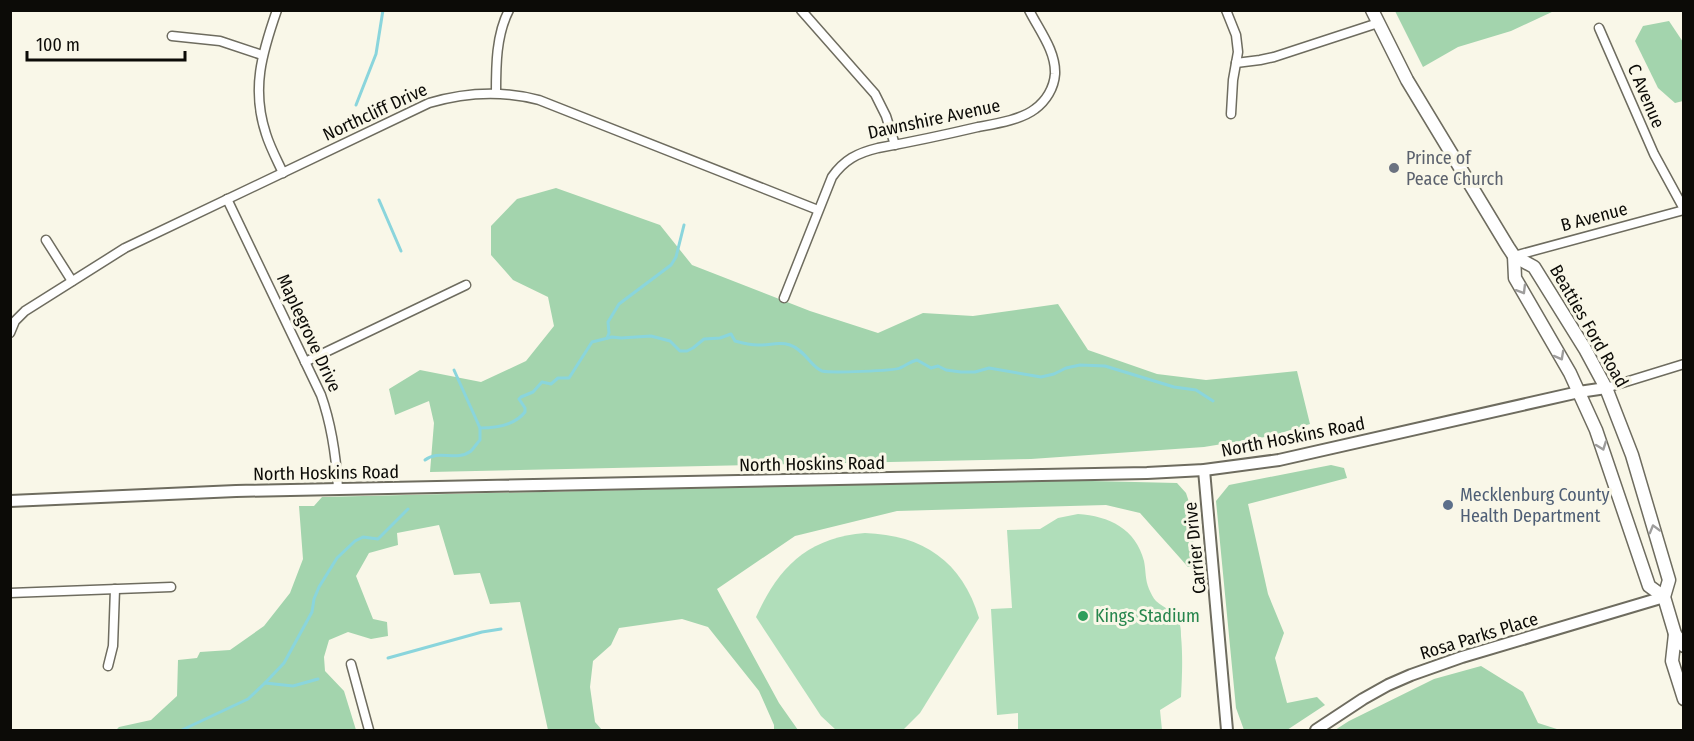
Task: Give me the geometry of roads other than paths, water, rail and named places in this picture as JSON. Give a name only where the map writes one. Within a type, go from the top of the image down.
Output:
[{"type":"main road","name":"Beatties Ford Road","points":[[1372,10],[1407,80],[1514,256],[1515,278],[1579,392],[1602,446],[1649,586],[1664,597],[1683,646]]},
{"type":"main road","name":"Beatties Ford Road","points":[[1514,256],[1534,267],[1586,349],[1606,388],[1629,446],[1669,580],[1664,597]]},
{"type":"main road","name":"Beatties Ford Road","points":[[1679,633],[1672,661],[1683,699]]},
{"type":"street","points":[[277,10],[262,55],[258,85],[261,116],[266,136],[283,173]]},
{"type":"street","points":[[496,93],[499,44],[509,10]]},
{"type":"street","points":[[801,10],[875,94],[886,116],[894,145]]},
{"type":"street","name":"Dawnshire Avenue","points":[[783,298],[832,177],[851,157],[863,151],[994,124],[1026,114],[1042,103],[1053,83],[1054,62],[1051,51],[1029,10]]},
{"type":"street","points":[[1226,10],[1236,35],[1238,52],[1233,80],[1231,114]]},
{"type":"street","points":[[1236,63],[1274,57],[1378,23]]},
{"type":"street","name":"C Avenue","points":[[1599,28],[1653,154],[1683,209]]},
{"type":"street","points":[[172,36],[220,41],[262,55]]},
{"type":"street","name":"Northcliff Drive","points":[[10,333],[15,321],[25,311],[125,248],[429,103],[474,93],[515,95],[538,100],[818,210]]},
{"type":"street","name":"Maplegrove Drive","points":[[226,199],[321,395],[329,418],[336,454],[338,488]]},
{"type":"street","name":"B Avenue","points":[[1514,256],[1683,209]]},
{"type":"street","points":[[46,240],[72,281]]},
{"type":"street","points":[[305,362],[466,285]]},
{"type":"street","points":[[1606,388],[1683,364]]},
{"type":"street","name":"North Hoskins Road","points":[[10,501],[236,490],[496,487],[1123,474],[1204,470],[1307,454],[1579,392],[1606,388]]},
{"type":"street","name":"Carrier Drive","points":[[1204,470],[1227,730]]},
{"type":"street","points":[[10,593],[171,587]]},
{"type":"street","points":[[108,666],[113,646],[115,589]]},
{"type":"street","name":"Rosa Parks Place","points":[[1316,730],[1363,699],[1411,675],[1462,657],[1664,597]]},
{"type":"street","points":[[351,664],[369,730]]},
{"type":"waterway","points":[[356,105],[376,54],[383,10]]},
{"type":"waterway","points":[[379,200],[401,251]]},
{"type":"waterway","points":[[607,338],[608,322],[619,304],[671,265],[676,257],[684,225]]},
{"type":"waterway","points":[[480,428],[499,426],[516,420],[525,412],[519,399],[521,397],[533,392],[542,382],[551,384],[558,378],[569,378],[592,342],[612,337],[651,336],[670,341],[680,351],[687,351],[704,339],[720,338],[731,334],[735,341],[746,344],[790,345],[800,351],[818,369],[827,372],[895,369],[917,360],[931,368],[938,366],[946,370],[961,372],[975,372],[989,368],[1041,377],[1080,365],[1105,366],[1174,387],[1196,390],[1213,401]]},
{"type":"waterway","points":[[425,460],[436,456],[465,454],[471,451],[480,440],[480,428],[454,370]]},
{"type":"waterway","points":[[182,730],[248,699],[265,683],[284,663],[312,612],[319,587],[337,558],[355,541],[363,537],[378,539],[408,509]]},
{"type":"waterway","points":[[388,658],[482,632],[501,629]]},
{"type":"waterway","points":[[265,683],[293,686],[318,679]]},
{"type":"place","name":"Prince of Peace Church","points":[[1394,168]]},
{"type":"place","name":"Mecklenburg County Health Department","points":[[1448,505]]},
{"type":"place","name":"Kings Stadium","points":[[1083,616]]}]
